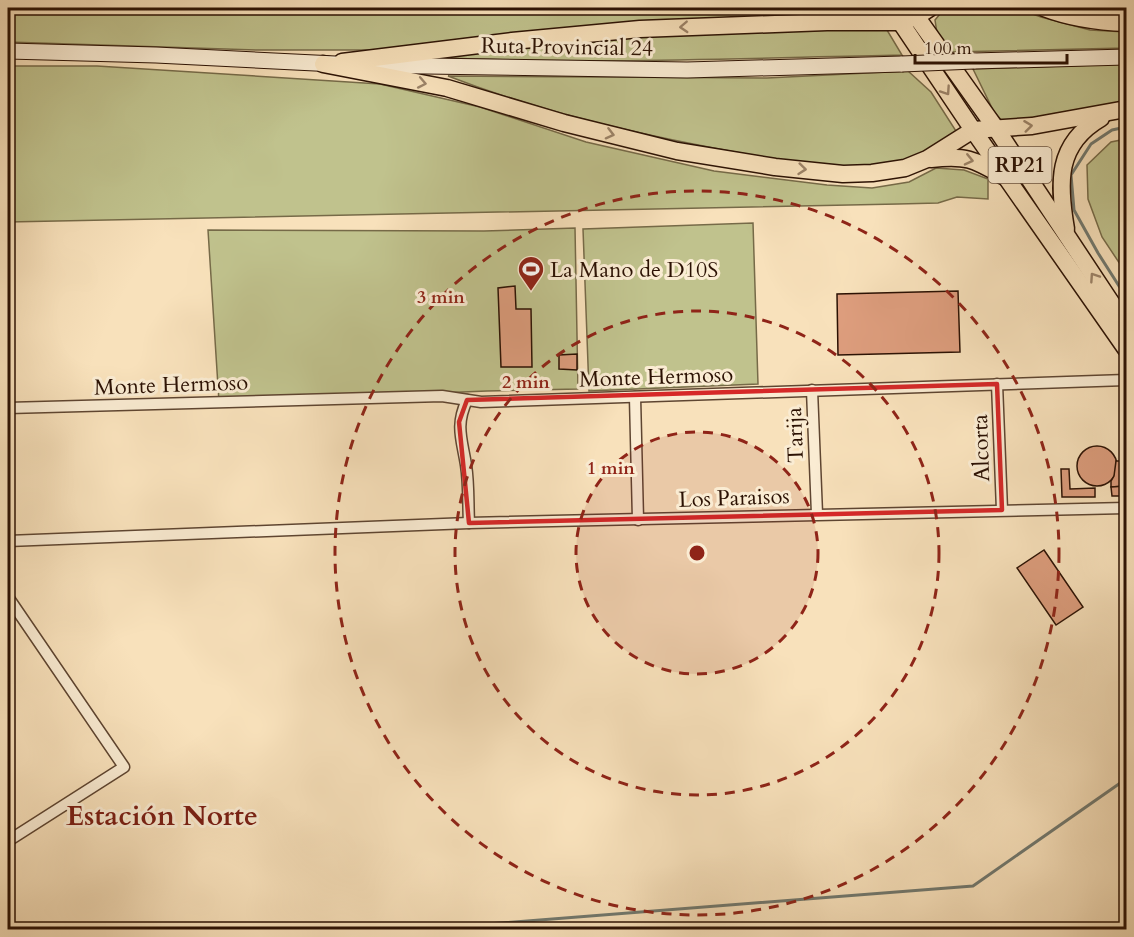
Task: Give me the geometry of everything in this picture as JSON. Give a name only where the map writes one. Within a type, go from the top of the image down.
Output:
[{"type":"main road","points":[[827,22],[846,16],[856,8]]},
{"type":"main road","name":"RP21","points":[[891,8],[914,14],[997,129],[1126,325]]},
{"type":"main road","points":[[1044,8],[1097,22],[1126,23]]},
{"type":"main road","points":[[323,64],[512,41],[640,29],[827,22],[914,14]]},
{"type":"main road","name":"RP21","points":[[914,14],[973,130],[1126,349]]},
{"type":"main road","name":"Ruta Provincial 24","points":[[8,51],[156,55],[323,64],[687,70],[1126,57]]},
{"type":"main road","points":[[323,64],[447,88],[564,123],[677,151],[843,174],[905,168],[927,159],[973,130],[1032,126],[1126,109]]},
{"type":"main road","points":[[1068,238],[1061,203],[1060,177],[1069,150],[1086,127],[1110,113]]},
{"type":"main road","points":[[927,159],[950,157],[973,159],[1007,178]]},
{"type":"street","name":"Monte Hermoso","points":[[8,408],[442,396],[481,402],[1126,380]]},
{"type":"street","name":"Alcorta","points":[[997,384],[1002,510]]},
{"type":"street","name":"Tarija","points":[[812,390],[817,514]]},
{"type":"street","points":[[635,396],[638,520]]},
{"type":"street","points":[[467,400],[459,422],[466,466],[469,523]]},
{"type":"street","name":"Los Paraisos","points":[[8,541],[469,523],[1126,508]]},
{"type":"street","points":[[8,597],[124,767],[8,841]]},
{"type":"highlighted area","points":[[997,384],[1002,510],[469,523],[459,422],[467,400]]},
{"type":"green space","points":[[8,8],[843,8],[839,13],[376,50],[257,50],[8,42]]},
{"type":"green space","points":[[945,8],[1016,8],[1090,30],[1126,32],[1126,48],[951,52],[937,33],[935,20]]},
{"type":"green space","points":[[887,30],[902,55],[606,61],[428,57],[540,45],[670,35]]},
{"type":"green space","points":[[1126,64],[1126,103],[1006,125],[994,112],[973,69]]},
{"type":"green space","points":[[8,66],[97,66],[380,84],[480,107],[586,142],[714,171],[827,185],[872,188],[909,182],[936,168],[964,170],[988,179],[988,199],[957,197],[938,203],[898,204],[8,222]]},
{"type":"green space","points":[[908,71],[931,92],[956,131],[934,147],[910,160],[893,165],[859,168],[786,161],[637,132],[522,102],[448,76],[767,78]]},
{"type":"green space","points":[[1126,139],[1126,273],[1102,237],[1088,199],[1087,165],[1111,142]]},
{"type":"green space","points":[[753,223],[758,384],[589,391],[583,229]]},
{"type":"green space","points":[[575,228],[578,389],[219,402],[208,230],[484,231]]},
{"type":"building","points":[[515,286],[516,309],[531,309],[532,367],[501,367],[498,288]]},
{"type":"building","points":[[958,291],[960,352],[838,355],[837,294]]},
{"type":"building","points":[[577,354],[577,370],[559,369],[559,355]]},
{"type":"building","points":[[1097,446],[1111,452],[1117,466],[1111,480],[1097,486],[1083,480],[1077,466],[1083,452]]},
{"type":"building","points":[[1116,461],[1126,461],[1126,486],[1111,487]]},
{"type":"building","points":[[1061,469],[1069,469],[1070,489],[1095,488],[1095,497],[1062,497]]},
{"type":"building","points":[[1126,486],[1126,496],[1112,496],[1111,487]]},
{"type":"building","points":[[1044,550],[1083,607],[1056,625],[1017,568]]},
{"type":"waterway","points":[[1126,127],[1112,130],[1091,144],[1071,175],[1074,210],[1126,297]]},
{"type":"waterway","points":[[411,930],[973,886],[1126,779]]},
{"type":"place","name":"La Mano de D10S","points":[[531,292]]},
{"type":"district","name":"Estación Norte","points":[[162,815]]}]
